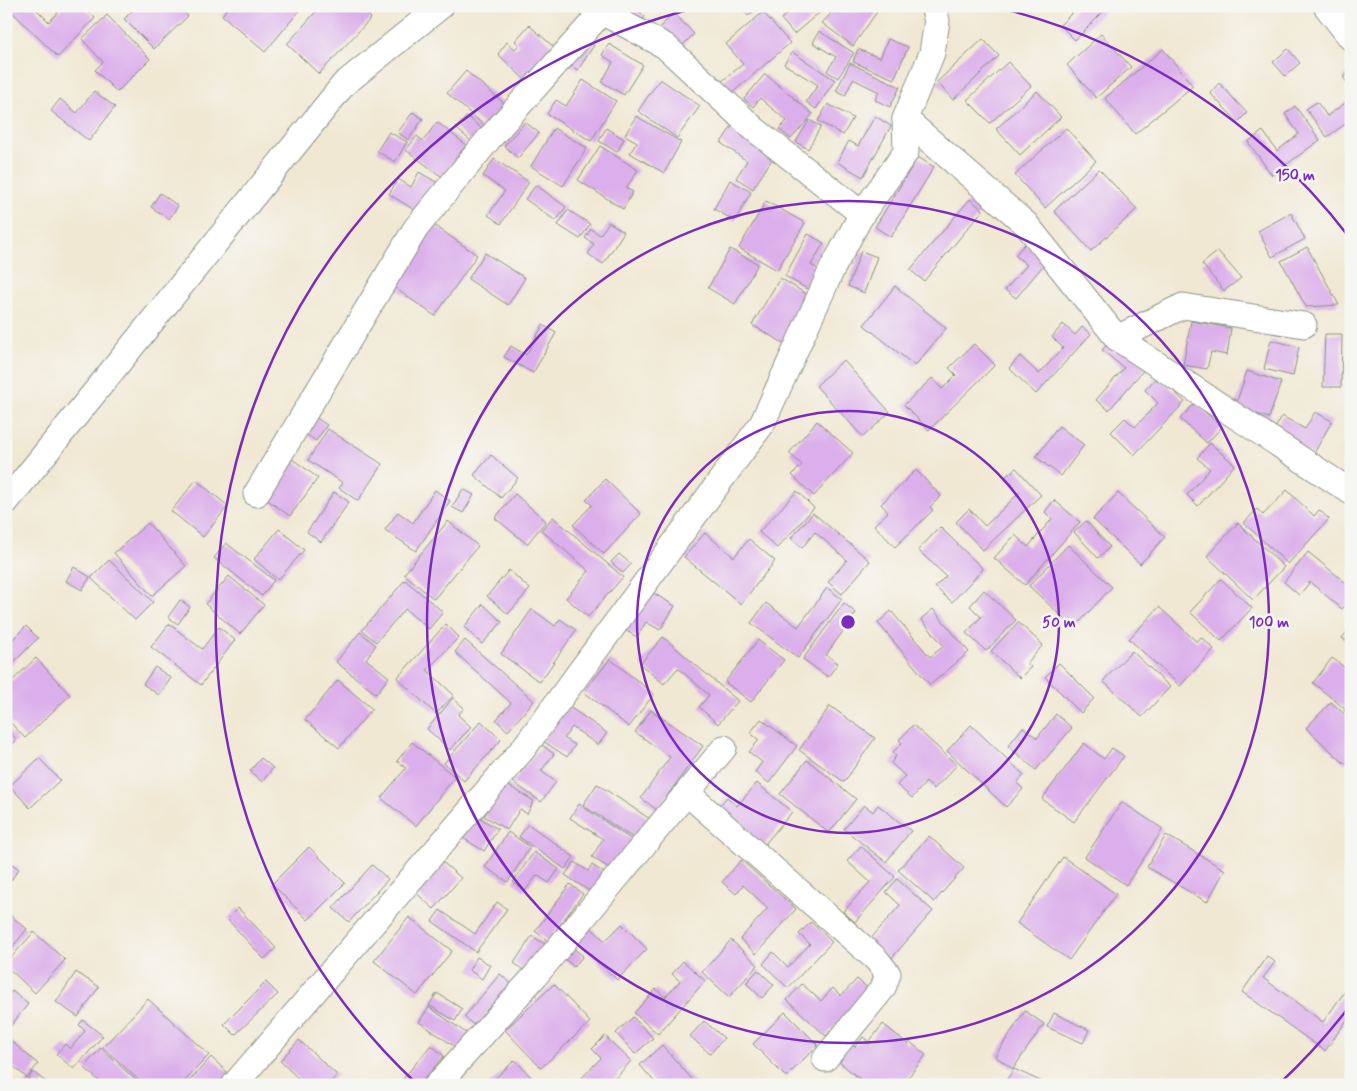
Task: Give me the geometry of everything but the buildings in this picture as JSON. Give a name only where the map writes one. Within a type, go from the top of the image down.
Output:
[{"type":"street","points":[[6,502],[344,84],[441,6]]},
{"type":"street","points":[[234,1085],[523,749],[762,424],[832,269],[862,214],[906,152],[905,119],[932,53],[937,21],[933,6]]},
{"type":"street","points":[[1326,6],[1351,38]]},
{"type":"street","points":[[256,494],[416,228],[596,10],[665,46],[753,128],[862,214]]},
{"type":"street","points":[[905,119],[1026,224],[1117,338],[1351,492]]},
{"type":"street","points":[[1117,338],[1183,306],[1304,325]]},
{"type":"street","points":[[437,1085],[536,975],[724,748]]},
{"type":"street","points":[[686,793],[876,959],[888,974],[883,988],[825,1059]]}]
